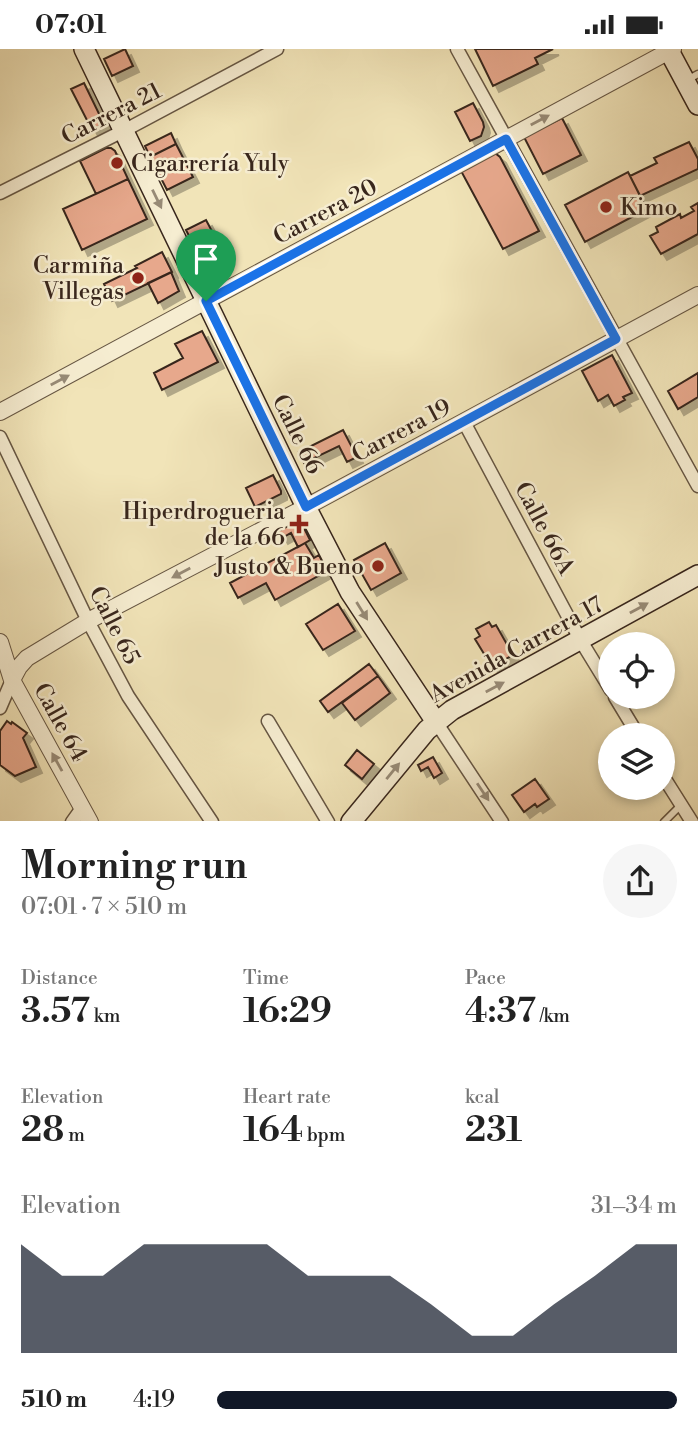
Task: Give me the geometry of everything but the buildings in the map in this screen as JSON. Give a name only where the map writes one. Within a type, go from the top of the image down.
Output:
[{"type":"main road","name":"Calle 66","points":[[84,49],[306,507],[350,592],[436,722]]},
{"type":"main road","points":[[670,50],[692,78],[698,105]]},
{"type":"main road","name":"Avenida Carrera 17","points":[[351,821],[426,730],[452,710],[698,575]]},
{"type":"street","name":"Carrera 21","points":[[0,193],[277,49]]},
{"type":"street","points":[[457,49],[698,486]]},
{"type":"street","name":"Carrera 20","points":[[0,412],[670,50]]},
{"type":"street","name":"Carrera 19","points":[[0,708],[6,675],[27,658],[88,621],[306,507],[698,295]]},
{"type":"street","name":"Calle 66A","points":[[464,422],[598,669]]},
{"type":"street","name":"Calle 65","points":[[0,437],[88,621],[128,696],[212,821]]},
{"type":"street","name":"Calle 64","points":[[0,642],[6,675],[86,815]]},
{"type":"street","points":[[268,721],[328,821]]},
{"type":"street","name":"Calle 66","points":[[436,722],[502,821]]},
{"type":"street","points":[[675,795],[692,821]]},
{"type":"street","points":[[72,821],[86,815]]},
{"type":"lane","points":[[664,821],[681,805]]},
{"type":"place","name":"Cigarrería Yuly","points":[[117,163]]},
{"type":"place","name":"Kimo","points":[[606,207]]},
{"type":"place","name":"Carmiña Villegas","points":[[138,278]]},
{"type":"place","name":"Hiperdrogueria de la 66","points":[[299,524]]},
{"type":"place","name":"Justo & Bueno","points":[[378,566]]},
{"type":"route","points":[[506,139],[616,339],[306,507],[206,301],[506,139]]}]
